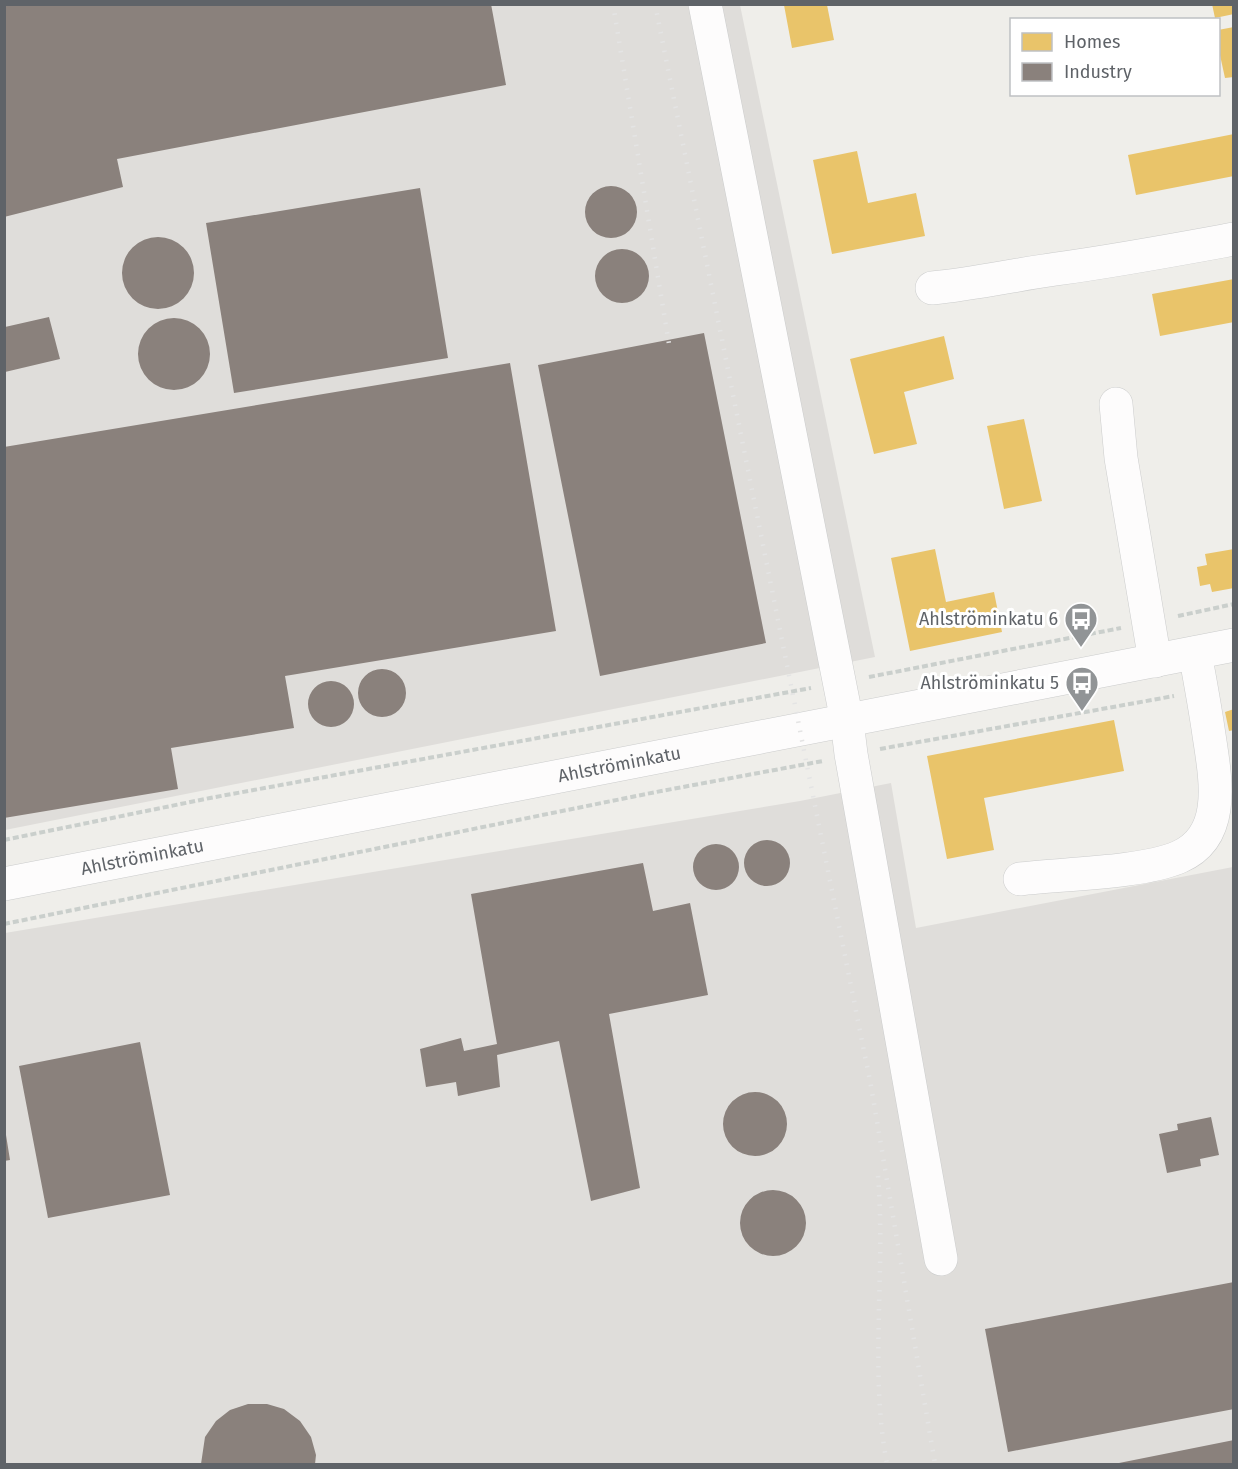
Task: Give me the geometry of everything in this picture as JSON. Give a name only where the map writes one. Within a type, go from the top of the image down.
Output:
[{"type":"street","points":[[705,4],[847,721],[885,1018],[941,1259]]},
{"type":"street","points":[[932,288],[979,284],[1054,269],[1104,264],[1233,239]]},
{"type":"street","points":[[1116,404],[1121,458],[1155,662]]},
{"type":"street","name":"Ahlströminkatu","points":[[4,884],[1233,645]]},
{"type":"street","points":[[1020,879],[1138,867],[1179,857],[1201,842],[1213,819],[1217,789],[1196,653]]},
{"type":"path","points":[[4,840],[210,798],[840,683],[1148,623],[1233,604]]},
{"type":"path","points":[[4,924],[850,754],[1202,691]]},
{"type":"shaded area","points":[[5,5],[740,5],[875,657],[5,830]]},
{"type":"shaded area","points":[[891,783],[916,928],[1233,867],[1233,1464],[5,1464],[5,933],[800,801]]},
{"type":"building: Homes","points":[[1212,4],[1234,4],[1234,14],[1215,18]]},
{"type":"building: Homes","points":[[784,5],[827,5],[834,40],[792,48]]},
{"type":"building: Homes","points":[[1234,27],[1234,77],[1225,78],[1220,55],[1220,30]]},
{"type":"building: Homes","points":[[1234,134],[1234,176],[1136,195],[1128,155]]},
{"type":"building: Homes","points":[[857,151],[868,203],[916,193],[925,236],[832,254],[813,160]]},
{"type":"building: Homes","points":[[1234,279],[1234,322],[1160,336],[1152,294]]},
{"type":"building: Homes","points":[[944,336],[954,379],[904,392],[917,444],[874,454],[850,359]]},
{"type":"building: Homes","points":[[1024,419],[1042,501],[1004,509],[987,426]]},
{"type":"building: Homes","points":[[935,549],[946,602],[994,592],[1002,632],[910,651],[891,558]]},
{"type":"building: Homes","points":[[1234,549],[1234,588],[1212,592],[1210,584],[1200,586],[1197,567],[1207,565],[1205,554]]},
{"type":"building: Homes","points":[[1234,709],[1234,730],[1229,731],[1225,712]]},
{"type":"building: Homes","points":[[1114,720],[1124,771],[984,798],[994,850],[947,859],[927,756]]},
{"type":"building: Industry","points":[[4,4],[491,4],[506,85],[117,159],[123,187],[4,217]]},
{"type":"building: Industry","points":[[611,186],[621,188],[629,194],[635,202],[637,212],[635,222],[629,230],[621,236],[611,238],[601,236],[593,230],[587,222],[585,212],[587,202],[593,194],[601,188]]},
{"type":"building: Industry","points":[[420,188],[448,358],[234,393],[206,223]]},
{"type":"building: Industry","points":[[158,237],[178,243],[188,253],[194,273],[188,293],[178,303],[158,309],[138,303],[128,293],[122,273],[128,253],[138,243]]},
{"type":"building: Industry","points":[[622,249],[632,251],[641,257],[647,266],[649,276],[647,286],[641,295],[632,301],[622,303],[612,301],[603,295],[597,286],[595,276],[597,266],[603,257],[612,251]]},
{"type":"building: Industry","points":[[49,317],[60,359],[5,372],[5,327]]},
{"type":"building: Industry","points":[[174,318],[194,324],[204,334],[210,354],[204,374],[194,384],[174,390],[154,384],[144,374],[138,354],[144,334],[154,324]]},
{"type":"building: Industry","points":[[704,333],[766,643],[600,676],[538,365]]},
{"type":"building: Industry","points":[[510,363],[556,631],[285,676],[294,728],[171,748],[178,789],[4,818],[4,447]]},
{"type":"building: Industry","points":[[377,669],[387,669],[402,679],[406,693],[405,702],[396,713],[387,717],[377,717],[362,707],[358,698],[358,688],[368,673]]},
{"type":"building: Industry","points":[[331,681],[347,688],[354,704],[347,720],[331,727],[315,720],[308,704],[315,688]]},
{"type":"building: Industry","points":[[772,840],[784,846],[789,854],[789,872],[784,880],[776,885],[762,886],[750,880],[745,872],[744,858],[750,846],[758,841]]},
{"type":"building: Industry","points":[[716,844],[732,851],[739,867],[732,883],[716,890],[700,883],[693,867],[700,851]]},
{"type":"building: Industry","points":[[643,863],[653,911],[690,903],[708,995],[609,1014],[640,1188],[591,1201],[559,1041],[497,1055],[500,1087],[458,1096],[456,1082],[426,1087],[420,1049],[461,1038],[464,1051],[497,1044],[471,894]]},
{"type":"building: Industry","points":[[140,1042],[170,1195],[48,1218],[19,1066]]},
{"type":"building: Industry","points":[[755,1092],[767,1094],[778,1101],[785,1112],[787,1124],[785,1136],[778,1147],[767,1154],[755,1156],[743,1154],[732,1147],[725,1136],[723,1124],[725,1112],[732,1101],[743,1094]]},
{"type":"building: Industry","points":[[1211,1117],[1219,1155],[1200,1159],[1201,1166],[1167,1173],[1159,1134],[1178,1130],[1177,1124]]},
{"type":"building: Industry","points":[[6,1135],[10,1160],[4,1161],[4,1136]]},
{"type":"building: Industry","points":[[773,1190],[786,1192],[801,1205],[806,1223],[804,1236],[791,1251],[773,1256],[760,1254],[745,1241],[740,1223],[742,1210],[755,1195]]},
{"type":"building: Industry","points":[[1234,1282],[1234,1409],[1008,1452],[985,1329]]},
{"type":"building: Industry","points":[[248,1404],[267,1404],[284,1409],[300,1421],[311,1437],[316,1455],[315,1464],[201,1464],[205,1437],[216,1421],[230,1410]]},
{"type":"building: Industry","points":[[1234,1440],[1234,1464],[1119,1463]]},
{"type":"railway","points":[[613,4],[669,344]]},
{"type":"railway","points":[[655,4],[871,1086],[935,1464]]},
{"type":"railway","points":[[878,1176],[880,1212],[879,1393],[887,1464]]},
{"type":"place","name":"Ahlströminkatu 6","points":[[1081,648]]},
{"type":"place","name":"Ahlströminkatu 5","points":[[1082,712]]}]
